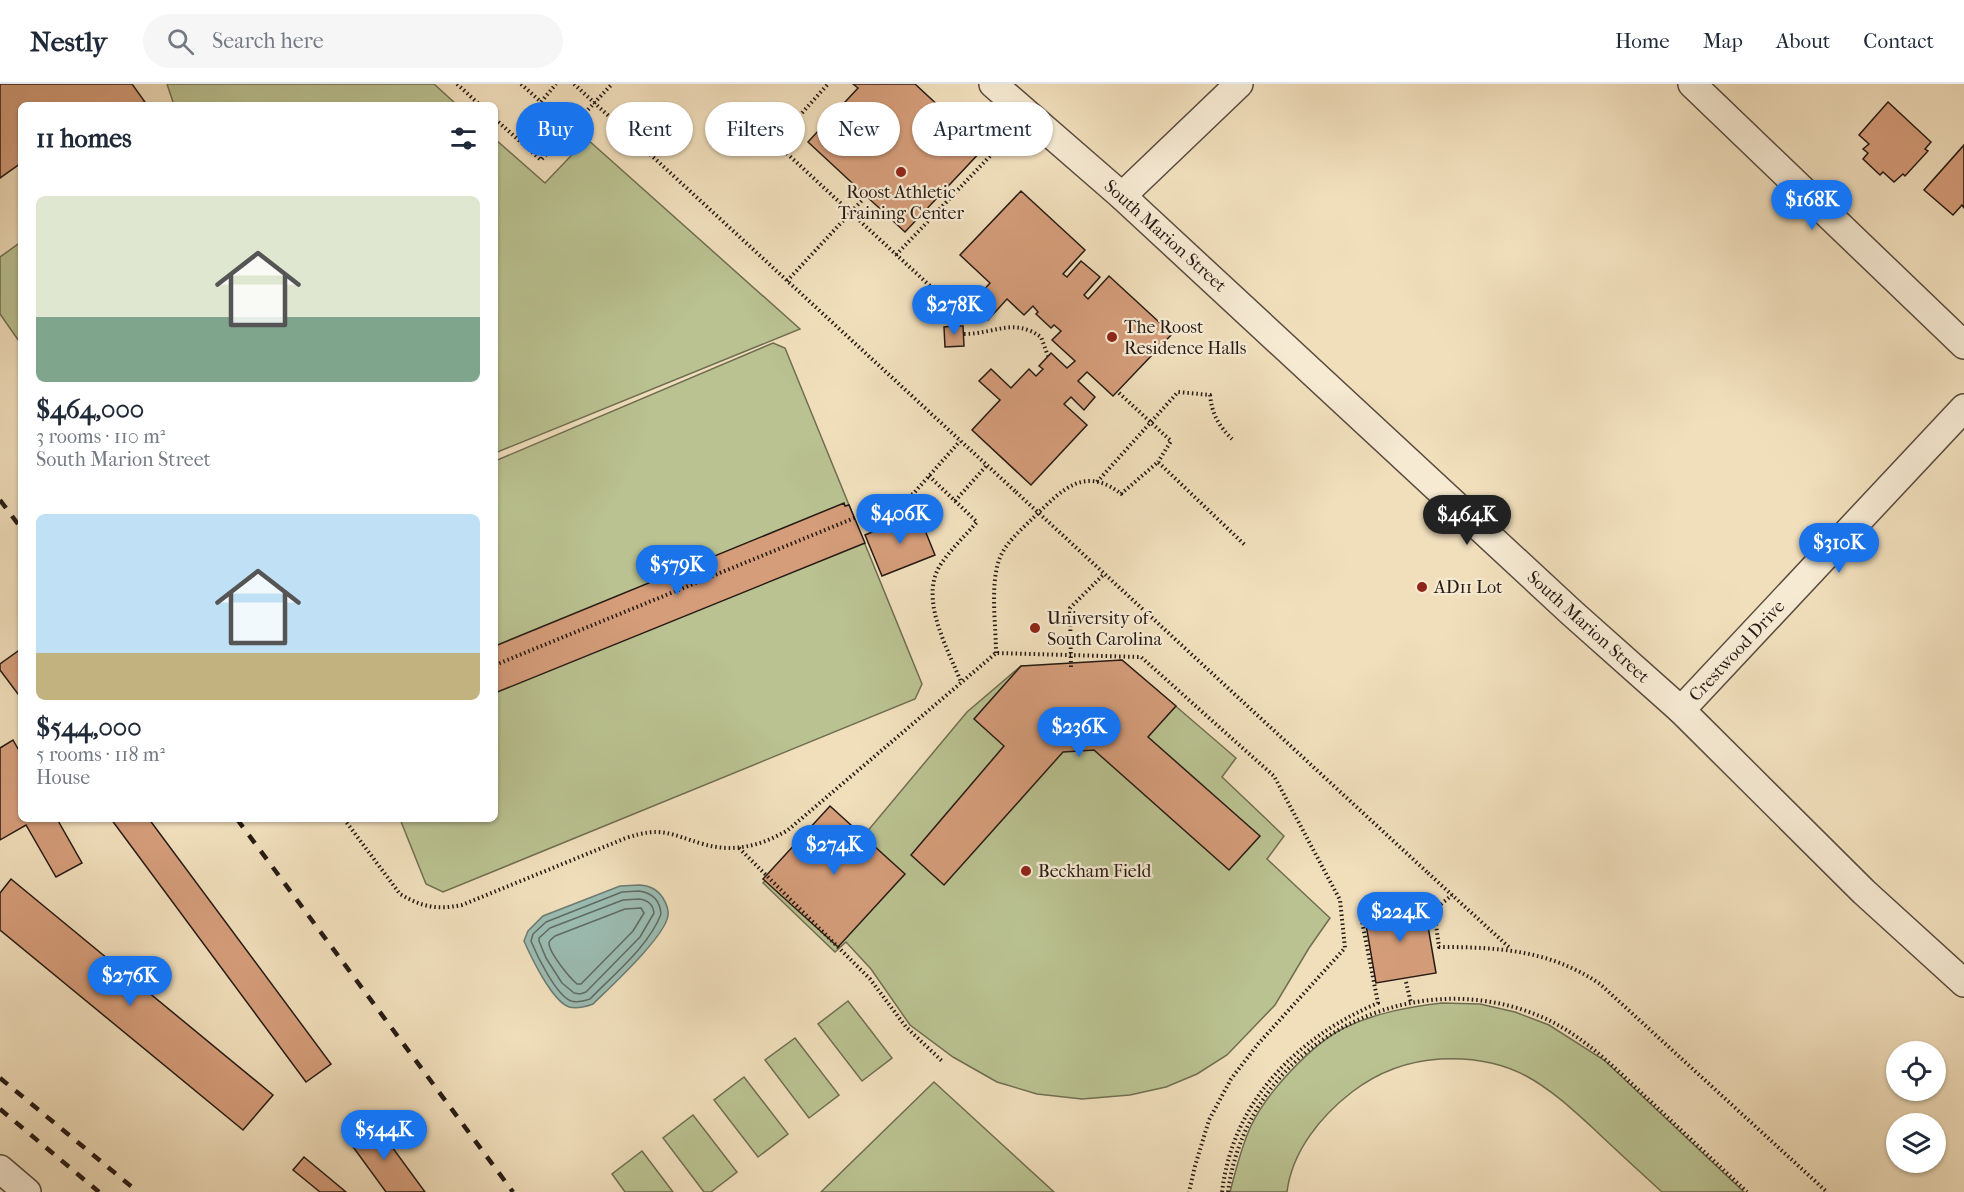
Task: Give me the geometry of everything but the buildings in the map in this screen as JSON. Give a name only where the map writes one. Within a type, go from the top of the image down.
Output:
[{"type":"street","name":"South Marion Street","points":[[993,84],[1014,102]]},
{"type":"street","points":[[1122,196],[1239,84]]},
{"type":"street","points":[[1692,84],[1964,345]]},
{"type":"street","name":"South Marion Street","points":[[1053,136],[1122,196],[1572,613],[1681,710],[1864,892],[1964,983]]},
{"type":"street","name":"Crestwood Drive","points":[[1681,710],[1964,408]]},
{"type":"street","points":[[0,1169],[27,1192]]},
{"type":"path","points":[[457,84],[477,102]]},
{"type":"path","points":[[521,84],[541,102],[556,84]]},
{"type":"path","points":[[574,84],[593,102]]},
{"type":"path","points":[[612,84],[594,103],[1511,950]]},
{"type":"path","points":[[805,110],[828,84]]},
{"type":"path","points":[[498,122],[516,138]]},
{"type":"path","points":[[789,156],[942,297],[950,312],[953,326]]},
{"type":"path","points":[[896,255],[990,156]]},
{"type":"path","points":[[787,281],[866,196]]},
{"type":"path","points":[[964,333],[986,332],[1007,326],[1026,327],[1041,337],[1048,357]]},
{"type":"path","points":[[1097,482],[1178,392],[1210,395],[1218,424],[1232,439]]},
{"type":"path","points":[[996,653],[996,576],[999,560],[1015,536],[1061,491],[1073,484],[1084,481],[1097,482],[1122,495],[1158,462],[1171,441],[1119,393]]},
{"type":"path","points":[[498,664],[913,494],[960,441]]},
{"type":"path","points":[[1158,462],[1246,546]]},
{"type":"path","points":[[955,501],[987,465]]},
{"type":"path","points":[[929,476],[977,522],[941,563],[933,583],[932,595],[936,620],[961,682]]},
{"type":"path","points":[[1071,667],[1070,608],[1104,574]]},
{"type":"path","points":[[346,822],[400,894],[411,901],[436,908],[462,905],[626,838],[649,832],[674,833],[714,846],[738,848],[756,846],[788,830],[996,653],[1141,657],[1274,776],[1340,900],[1346,948],[1252,1052],[1231,1079],[1209,1120],[1197,1155],[1189,1192]]},
{"type":"path","points":[[738,848],[870,979],[906,1027],[942,1061]]},
{"type":"path","points":[[1434,910],[1452,895]]},
{"type":"path","points":[[1222,1192],[1225,1168],[1232,1145],[1246,1117],[1273,1075],[1310,1041],[1338,1022],[1378,1003],[1360,911],[1427,900],[1434,910],[1439,947],[1511,950],[1564,963],[1600,984],[1827,1192]]},
{"type":"path","points":[[1406,982],[1411,1003]]},
{"type":"path","points":[[1228,1192],[1233,1163],[1252,1117],[1272,1087],[1311,1047],[1345,1025],[1387,1008],[1439,1000],[1475,1000],[1498,1004],[1545,1018],[1607,1060],[1747,1192]]},
{"type":"green space","points":[[167,84],[434,84],[454,102],[173,102]]},
{"type":"green space","points":[[498,142],[545,183],[571,156],[594,156],[594,145],[800,329],[498,452]]},
{"type":"green space","points":[[18,244],[18,340],[0,314],[0,257]]},
{"type":"green space","points":[[773,343],[785,348],[922,684],[915,699],[443,892],[426,884],[401,822],[498,822],[498,460]]},
{"type":"green space","name":"Beckham Field","points":[[1122,660],[1236,758],[1222,777],[1284,836],[1267,859],[1330,918],[1275,1005],[1227,1055],[1197,1074],[1166,1087],[1130,1095],[1082,1099],[1037,1094],[997,1082],[953,1057],[910,1025],[871,969],[846,942],[835,952],[763,883],[828,810],[861,839],[967,712],[1021,666],[1071,667]]},
{"type":"green space","points":[[848,1001],[892,1058],[862,1081],[818,1024]]},
{"type":"green space","points":[[1442,1003],[1480,1004],[1515,1012],[1549,1025],[1604,1060],[1744,1192],[1662,1192],[1543,1086],[1508,1068],[1488,1062],[1440,1059],[1416,1062],[1383,1073],[1352,1092],[1329,1112],[1310,1136],[1295,1162],[1287,1192],[1230,1192],[1244,1142],[1258,1113],[1267,1099],[1304,1057],[1331,1035],[1368,1018],[1392,1011]]},
{"type":"green space","points":[[795,1038],[839,1095],[809,1118],[765,1060]]},
{"type":"green space","points":[[744,1077],[788,1134],[758,1157],[714,1100]]},
{"type":"green space","points":[[934,1082],[1054,1192],[821,1192]]},
{"type":"green space","points":[[693,1115],[737,1172],[711,1192],[704,1192],[663,1138]]},
{"type":"green space","points":[[642,1151],[673,1192],[625,1192],[612,1174]]},
{"type":"water","points":[[640,885],[656,890],[667,907],[668,916],[657,937],[593,1004],[575,1008],[562,1003],[549,988],[527,948],[524,941],[528,931],[543,916],[620,886]]},
{"type":"railway","points":[[0,500],[18,524]]},
{"type":"railway","points":[[239,822],[513,1192]]},
{"type":"railway","points":[[0,1078],[138,1192]]},
{"type":"railway","points":[[0,1109],[99,1192]]},
{"type":"place","name":"Roost Athletic Training Center","points":[[901,172]]},
{"type":"place","name":"The Roost Residence Halls","points":[[1112,337]]},
{"type":"place","name":"AD11 Lot","points":[[1422,587]]},
{"type":"place","name":"University of South Carolina","points":[[1035,628]]},
{"type":"place","name":"Beckham Field","points":[[1026,871]]}]
